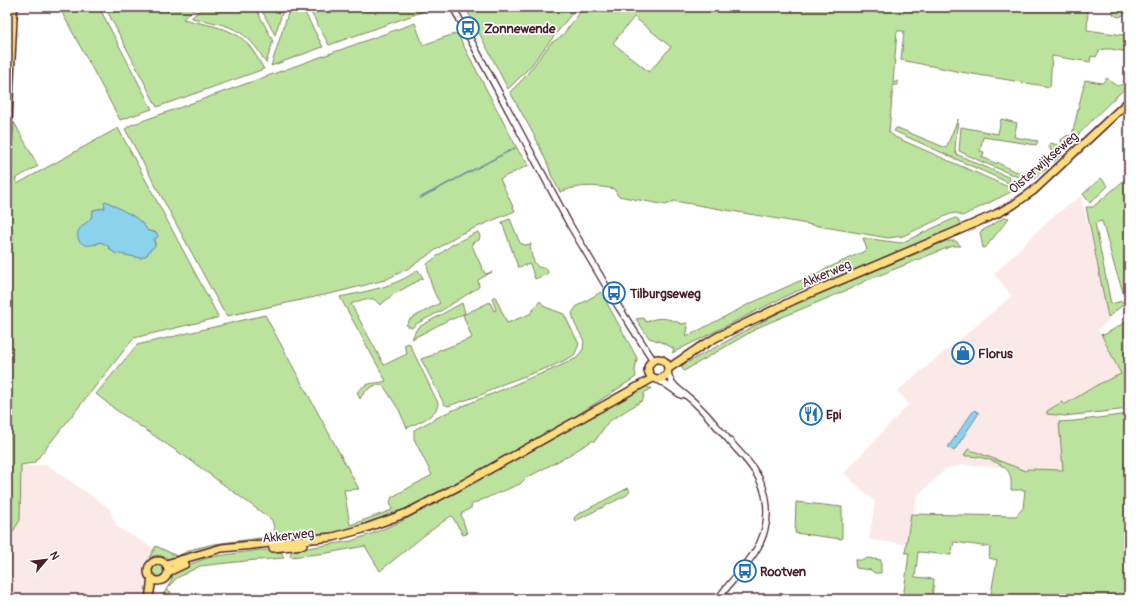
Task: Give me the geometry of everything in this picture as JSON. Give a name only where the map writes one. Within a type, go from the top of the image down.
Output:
[{"type":"highway","points":[[7,131],[13,7]]},
{"type":"main road","name":"Oisterwijkseweg","points":[[964,228],[1013,205],[1032,191],[1129,101]]},
{"type":"main road","name":"Akkerweg","points":[[668,367],[700,347],[794,300],[964,228]]},
{"type":"main road","points":[[660,359],[668,367],[664,378],[655,379],[648,372],[649,364],[653,360],[660,359]]},
{"type":"main road","name":"Akkerweg","points":[[167,568],[223,553],[286,545],[348,533],[407,513],[463,484],[615,399],[638,383],[648,372]]},
{"type":"main road","name":"Akkerweg","points":[[615,399],[655,379]]},
{"type":"main road","points":[[160,561],[167,568],[164,579],[159,581],[150,599],[152,578],[148,571],[152,563],[160,561]]},
{"type":"main road","points":[[152,578],[159,581]]},
{"type":"street","points":[[453,7],[570,225],[618,306],[653,360]]},
{"type":"street","points":[[668,367],[669,379],[672,383],[691,399],[754,469],[762,483],[766,499],[767,517],[760,543],[752,557],[718,599]]},
{"type":"street","points":[[655,379],[664,382],[670,388],[691,399]]},
{"type":"shaded area","points":[[1081,196],[1110,319],[1098,330],[1121,374],[1060,414],[1064,471],[964,465],[947,468],[917,496],[906,544],[869,540],[875,502],[844,473],[909,404],[897,391],[1012,296],[994,274],[1051,218]]},
{"type":"shaded area","points":[[46,464],[109,508],[117,527],[157,550],[149,599],[7,599],[7,469]]},
{"type":"green space","points":[[59,7],[99,7],[152,109],[120,120]]},
{"type":"green space","points":[[105,7],[196,7],[183,19],[234,33],[244,40],[250,47],[264,69],[157,107]]},
{"type":"green space","points":[[204,7],[255,7],[273,41],[266,63],[256,47],[241,33],[226,26],[192,18]]},
{"type":"green space","points":[[260,7],[284,7],[275,35]]},
{"type":"green space","points":[[290,7],[302,7],[323,47],[271,66]]},
{"type":"green space","points":[[308,7],[436,7],[329,45]]},
{"type":"green space","points":[[465,7],[577,7],[529,68],[508,89]]},
{"type":"green space","points":[[584,7],[1072,7],[1088,12],[1087,30],[1123,35],[1129,34],[1129,52],[1104,49],[1099,51],[1096,57],[1091,56],[1090,62],[1052,56],[1050,87],[901,60],[904,31],[897,31],[893,83],[898,81],[898,85],[893,85],[889,132],[895,137],[1015,190],[962,216],[956,213],[950,214],[903,236],[888,238],[674,201],[666,205],[618,196],[614,189],[594,186],[580,187],[560,192],[534,135],[510,92],[523,79],[551,43],[562,36]],"holes":[[[634,17],[671,47],[649,72],[613,43]]]},
{"type":"green space","points":[[1113,7],[1129,8],[1122,16],[1118,17],[1113,14]]},
{"type":"green space","points":[[415,23],[423,45],[457,33],[519,152],[529,165],[500,179],[515,211],[458,235],[409,268],[385,280],[338,292],[227,316],[125,129],[131,125]]},
{"type":"green space","points":[[1107,78],[1117,86],[1129,79],[1129,85],[1090,122],[1054,162],[1052,159],[1052,152],[1049,147],[1050,143],[1062,146],[1061,140],[1066,136],[1072,135],[1085,80],[1102,83]]},
{"type":"green space","points":[[958,119],[955,149],[956,154],[1008,177],[1010,179],[1009,183],[894,131],[898,128],[946,148]]},
{"type":"green space","points":[[1001,119],[1017,123],[1014,137],[1038,141],[1036,145],[983,137],[980,151],[984,152],[982,157],[997,164],[998,162],[1014,171],[1024,173],[1050,166],[1030,182],[959,151],[961,127],[998,134]]},
{"type":"green space","points":[[14,122],[38,166],[15,179],[17,184],[118,128],[218,316],[217,318],[134,338],[34,463],[21,465],[20,520],[11,535],[10,599],[7,599],[7,255]],"holes":[[[108,202],[134,218],[148,231],[155,232],[155,246],[147,255],[141,258],[111,251],[108,246],[101,242],[94,245],[83,225],[90,219],[93,210],[105,208]]]},
{"type":"green space","points":[[1129,176],[1128,307],[1102,221],[1095,223],[1111,304],[1122,301],[1124,304],[1108,317],[1086,207],[1093,207]]},
{"type":"green space","points":[[1101,178],[1108,186],[1090,203],[1083,194]]},
{"type":"green space","points":[[1005,217],[1009,218],[985,248],[983,248],[980,232]]},
{"type":"green space","points":[[955,218],[958,219],[961,225],[900,254],[832,281],[823,284],[817,283],[790,294],[672,353],[674,349],[664,343],[649,338],[636,319],[643,318],[646,322],[664,318],[682,324],[687,323],[688,328],[686,337],[747,305],[867,250],[863,238],[901,243]]},
{"type":"green space","points":[[510,219],[520,243],[525,245],[531,244],[531,253],[534,262],[538,267],[547,269],[547,274],[535,279],[530,264],[518,267],[502,222]]},
{"type":"green space","points":[[478,232],[480,236],[479,240],[472,243],[472,246],[485,274],[492,272],[478,280],[479,287],[439,312],[416,324],[412,328],[406,325],[410,319],[440,303],[431,284],[427,264],[453,244]]},
{"type":"green space","points":[[946,241],[956,241],[961,246],[952,246],[865,281],[852,288],[761,326],[684,371],[681,366],[791,306]]},
{"type":"green space","points":[[418,270],[423,278],[394,294],[380,305],[374,299],[364,299],[351,304],[384,365],[407,354],[404,345],[409,343],[438,403],[435,412],[407,428],[399,410],[383,385],[376,385],[370,388],[360,399],[357,392],[361,388],[368,384],[386,381],[340,297],[400,281]]},
{"type":"green space","points":[[601,292],[637,358],[635,370],[636,377],[556,429],[463,481],[403,512],[357,530],[170,560],[160,556],[149,558],[156,546],[177,556],[193,549],[214,544],[276,536],[272,520],[190,460],[116,410],[96,394],[137,345],[265,315],[359,489],[344,490],[350,525],[392,510],[390,502],[392,497],[432,475],[414,439],[414,430],[444,414],[577,358],[583,349],[584,341],[575,324],[572,313],[577,306]]},
{"type":"green space","points":[[495,296],[507,323],[530,314],[540,301],[545,307],[564,314],[579,344],[575,354],[555,365],[503,384],[481,395],[448,406],[444,404],[421,359],[433,355],[440,349],[441,350],[472,338],[463,315],[490,302],[494,311],[496,310],[492,298]]},
{"type":"green space","points":[[462,303],[465,313],[450,319],[412,339],[419,327]]},
{"type":"green space","points":[[1129,320],[1129,409],[1065,416],[1047,414],[1047,411],[1062,402],[1064,405],[1097,385],[1121,374],[1101,334],[1104,335]]},
{"type":"green space","points":[[645,385],[648,388],[652,388],[644,393],[643,400],[608,422],[595,441],[592,441],[566,457],[526,478],[520,484],[472,504],[471,508],[461,514],[467,534],[463,535],[451,516],[380,571],[365,546],[327,553],[291,557],[290,555],[292,551],[295,550],[351,541],[400,522],[595,415]]},
{"type":"green space","points":[[1129,414],[1129,599],[990,599],[997,560],[989,558],[990,547],[954,542],[951,555],[918,552],[915,577],[934,579],[932,599],[903,599],[909,553],[905,553],[911,514],[1016,516],[1023,508],[1025,490],[1011,490],[1011,478],[1005,467],[988,459],[964,456],[968,449],[1026,471],[1027,469],[1063,470],[1059,422]]},
{"type":"green space","points":[[628,488],[630,491],[627,495],[575,521],[574,518],[578,514]]},
{"type":"green space","points":[[796,502],[842,507],[842,539],[795,533]]},
{"type":"green space","points":[[260,550],[277,551],[282,553],[284,558],[200,566],[177,578],[167,588],[173,577],[174,570],[210,557]]},
{"type":"green space","points":[[867,558],[881,560],[881,573],[874,573],[871,570],[856,568],[855,560],[865,560]]},
{"type":"green space","points":[[159,565],[164,567],[166,572],[164,577],[159,579],[154,577],[152,572],[154,567]]},
{"type":"green space","points":[[166,589],[171,592],[167,599],[160,599],[164,593]]},
{"type":"water","points":[[106,201],[135,217],[148,231],[157,233],[158,237],[154,239],[155,246],[147,255],[141,258],[114,253],[108,246],[101,242],[92,245],[84,245],[79,241],[78,231],[90,219],[93,210],[105,208],[104,202]]},
{"type":"water","points":[[974,410],[979,413],[954,451],[948,447]]},
{"type":"waterway","points":[[420,198],[515,148]]},
{"type":"place","name":"Zonnewende","points":[[468,28]]},
{"type":"place","name":"Tilburgseweg","points":[[614,293]]},
{"type":"place","name":"Florus","points":[[963,353]]},
{"type":"place","name":"Epi","points":[[811,414]]},
{"type":"place","name":"Rootven","points":[[745,571]]}]
